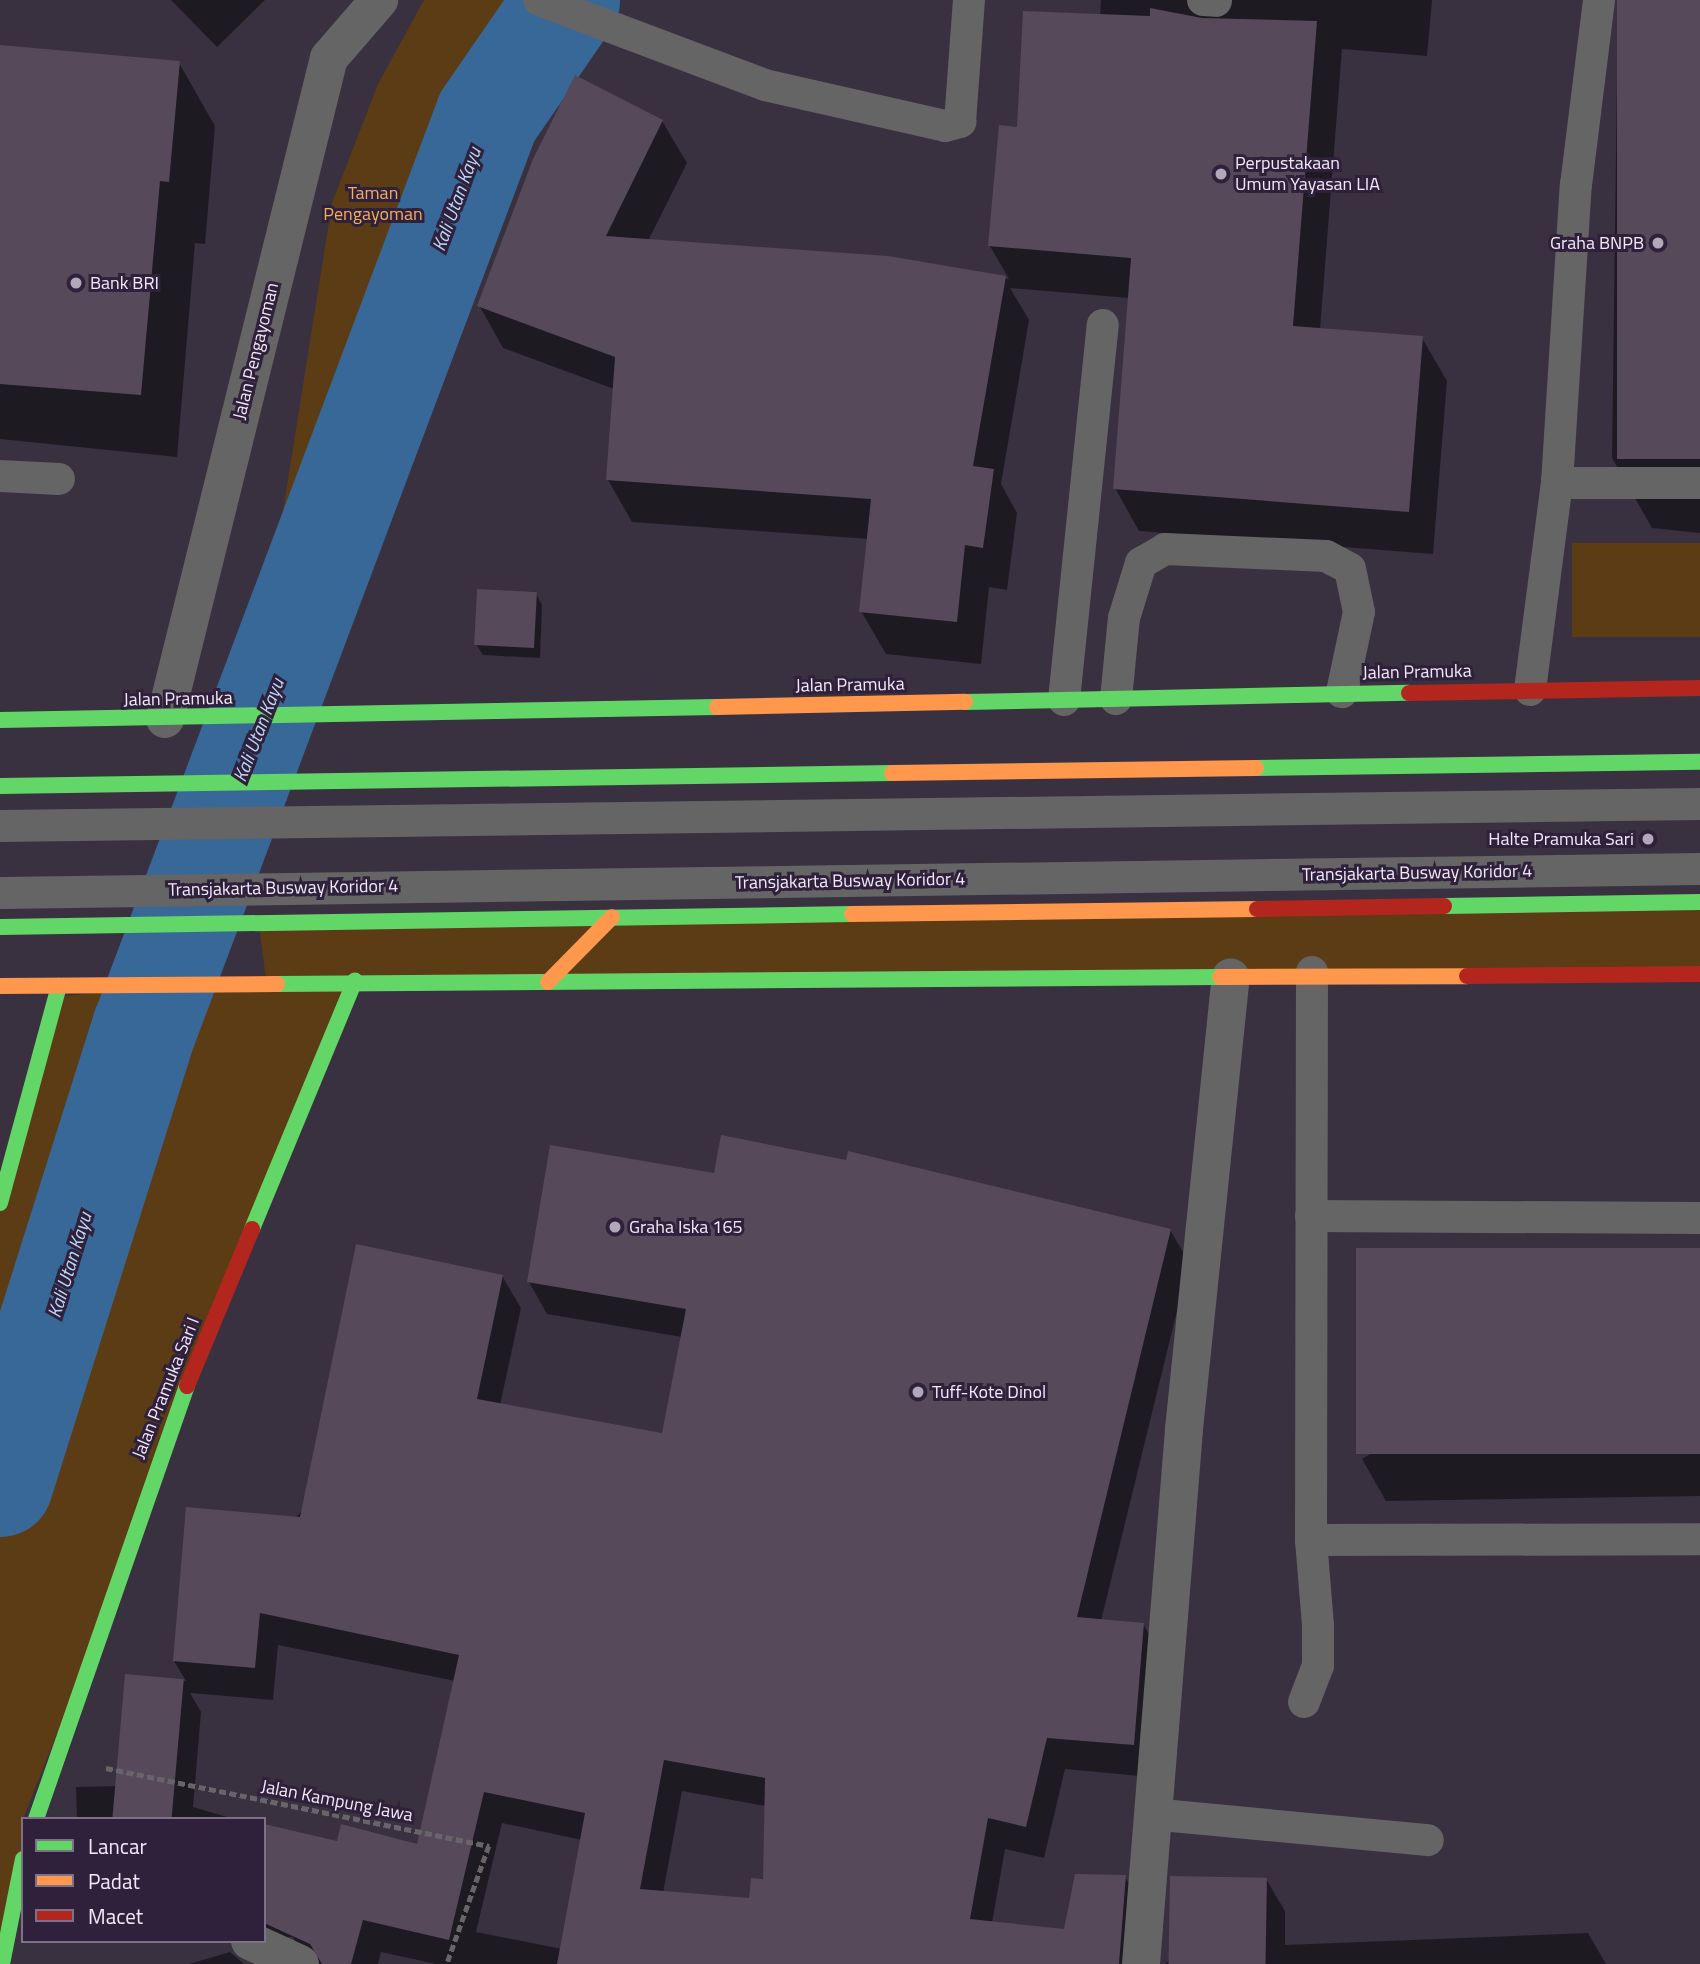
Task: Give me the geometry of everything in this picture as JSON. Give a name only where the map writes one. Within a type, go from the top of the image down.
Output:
[{"type":"main road","name":"Jalan Pramuka","points":[[0,720],[323,716],[1342,692],[1700,688]]},
{"type":"main road","points":[[0,786],[170,786],[1700,762]]},
{"type":"main road","points":[[0,927],[1700,902]]},
{"type":"main road","points":[[548,982],[612,917]]},
{"type":"main road","points":[[0,986],[355,980],[548,982],[1231,977],[1312,972],[1700,974]]},
{"type":"main road","name":"Jalan Pramuka Sari I","points":[[37,1817],[163,1443],[355,980]]},
{"type":"main road","points":[[0,1203],[58,986]]},
{"type":"main road","points":[[2,1964],[16,1925],[21,1878]]},
{"type":"street","name":"Jalan Pengayoman","points":[[165,719],[329,58],[379,0]]},
{"type":"street","points":[[1141,1964],[1151,1814],[1231,977]]},
{"type":"street","points":[[254,1943],[300,1964]]},
{"type":"lane","points":[[538,0],[765,85],[945,126],[960,122],[969,0]]},
{"type":"lane","points":[[1203,0],[1216,1]]},
{"type":"lane","points":[[1530,690],[1556,483],[1576,185],[1600,0]]},
{"type":"lane","points":[[1063,700],[1103,325]]},
{"type":"lane","points":[[0,476],[59,479]]},
{"type":"lane","points":[[1556,483],[1700,483]]},
{"type":"lane","points":[[1116,699],[1124,618],[1141,563],[1165,550],[1326,556],[1350,569],[1359,612],[1342,692]]},
{"type":"lane","points":[[6,826],[1700,804]]},
{"type":"lane","name":"Transjakarta Busway Koridor 4","points":[[0,893],[1700,869]]},
{"type":"lane","points":[[1304,1702],[1318,1666],[1311,1541],[1312,972]]},
{"type":"lane","points":[[1311,1216],[1700,1218]]},
{"type":"lane","points":[[1311,1541],[1700,1539]]},
{"type":"lane","points":[[1151,1814],[1428,1840]]},
{"type":"path","name":"Jalan Kampung Jawa","points":[[55,1758],[489,1846],[447,1964]]},
{"type":"green space","name":"Taman Pengayoman","points":[[424,0],[514,0],[479,45],[435,149],[390,271],[305,551],[273,574],[332,203],[378,84]]},
{"type":"green space","points":[[1572,543],[1700,543],[1700,637],[1572,637]]},
{"type":"green space","points":[[1700,903],[1700,974],[355,982],[24,1817],[21,1817],[21,1884],[0,1964],[0,1208],[65,996],[167,986],[138,1077],[169,983],[266,980],[259,924]]},
{"type":"building","name":"Graha BNPB","points":[[1617,0],[1700,0],[1700,459],[1617,459]]},
{"type":"building","name":"Perpustakaan Umum Yayasan LIA","points":[[1150,8],[1202,18],[1317,21],[1293,326],[1423,336],[1409,512],[1113,489],[1131,258],[988,246],[999,125],[1017,127],[1023,11],[1150,16]]},
{"type":"building","name":"Bank BRI","points":[[0,45],[180,61],[169,182],[160,181],[141,395],[0,384]]},
{"type":"building","points":[[575,75],[663,120],[606,236],[888,256],[1006,276],[973,466],[994,469],[983,548],[965,545],[957,622],[859,612],[871,499],[606,480],[615,357],[477,306],[533,159]]},
{"type":"building","points":[[477,589],[537,592],[534,648],[474,645]]},
{"type":"building","points":[[721,1135],[846,1160],[848,1151],[1171,1229],[1077,1617],[1144,1623],[1134,1745],[1047,1738],[1026,1827],[988,1818],[970,1919],[1064,1929],[1075,1874],[1126,1875],[1119,1964],[557,1964],[585,1813],[484,1792],[449,1940],[363,1920],[351,1964],[322,1964],[310,1944],[266,1924],[266,1824],[337,1841],[341,1824],[417,1844],[459,1655],[260,1613],[255,1668],[173,1661],[186,1507],[300,1517],[356,1244],[503,1275],[477,1399],[662,1433],[686,1309],[527,1282],[550,1145],[714,1173]],"holes":[[[664,1760],[765,1778],[763,1879],[751,1878],[749,1898],[640,1889]]]},
{"type":"building","points":[[1356,1248],[1700,1248],[1700,1454],[1356,1454]]},
{"type":"building","points":[[125,1674],[184,1679],[172,1817],[112,1817]]},
{"type":"building","points":[[1170,1876],[1267,1878],[1265,1964],[1168,1964]]},
{"type":"waterway","name":"Kali Utan Kayu","points":[[0,1484],[144,1028],[487,116],[567,0]]},
{"type":"traffic: fast","points":[[965,702],[1409,693]]},
{"type":"traffic: fast","points":[[0,720],[717,707]]},
{"type":"traffic: fast","points":[[1256,768],[1700,762]]},
{"type":"traffic: fast","points":[[0,786],[892,773]]},
{"type":"traffic: fast","points":[[1444,906],[1700,902]]},
{"type":"traffic: fast","points":[[0,927],[852,914]]},
{"type":"traffic: fast","points":[[277,984],[1220,977]]},
{"type":"traffic: fast","points":[[252,1229],[355,980]]},
{"type":"traffic: fast","points":[[0,1203],[59,986]]},
{"type":"traffic: fast","points":[[37,1817],[187,1386]]},
{"type":"traffic: fast","points":[[2,1964],[21,1869]]},
{"type":"traffic: slow","points":[[717,707],[965,702]]},
{"type":"traffic: slow","points":[[892,773],[1256,768]]},
{"type":"traffic: slow","points":[[852,914],[1257,909]]},
{"type":"traffic: slow","points":[[548,982],[612,917]]},
{"type":"traffic: slow","points":[[1220,977],[1467,976]]},
{"type":"traffic: slow","points":[[0,986],[277,984]]},
{"type":"traffic: jam","points":[[1409,693],[1700,688]]},
{"type":"traffic: jam","points":[[1257,909],[1444,906]]},
{"type":"traffic: jam","points":[[1467,976],[1700,974]]},
{"type":"traffic: jam","points":[[187,1386],[252,1229]]},
{"type":"place","name":"Perpustakaan Umum Yayasan LIA","points":[[1221,174]]},
{"type":"place","name":"Graha BNPB","points":[[1658,243]]},
{"type":"place","name":"Bank BRI","points":[[76,283]]},
{"type":"place","name":"Halte Pramuka Sari","points":[[1648,839]]},
{"type":"place","name":"Graha Iska 165","points":[[615,1227]]},
{"type":"place","name":"Tuff-Kote Dinol","points":[[918,1392]]}]
